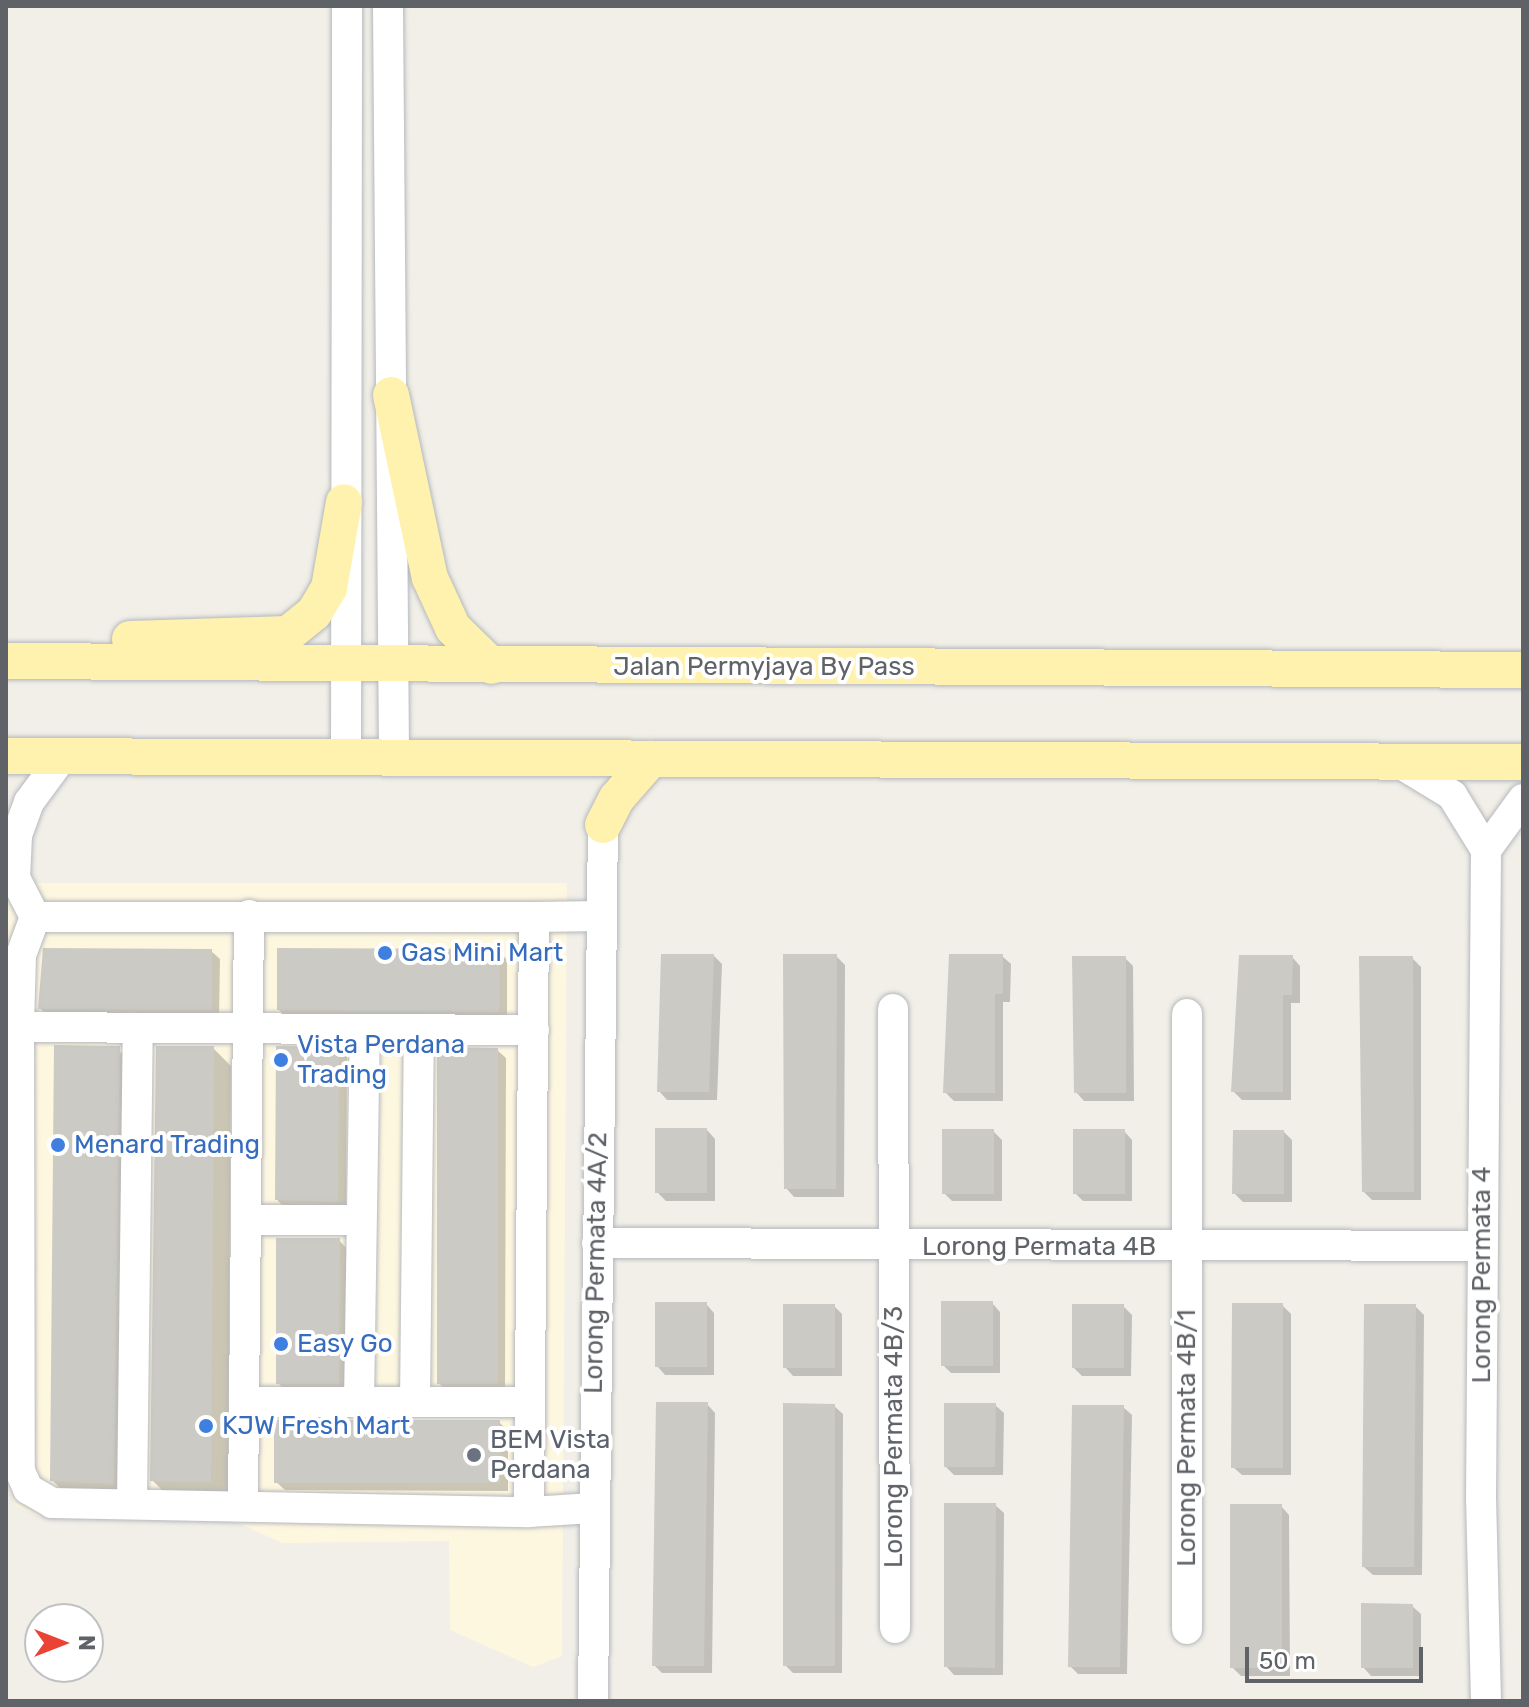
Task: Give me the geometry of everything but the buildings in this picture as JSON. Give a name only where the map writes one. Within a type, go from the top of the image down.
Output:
[{"type":"main road","points":[[391,395],[430,578],[453,628],[492,666]]},
{"type":"main road","points":[[6,660],[48,637],[288,634],[314,613],[329,588],[344,502]]},
{"type":"main road","name":"Jalan Permyjaya By Pass","points":[[6,660],[346,666],[1523,670]]},
{"type":"main road","points":[[6,756],[346,760],[1523,762]]},
{"type":"main road","points":[[603,825],[617,798],[651,759]]},
{"type":"street","points":[[346,760],[347,6]]},
{"type":"street","points":[[388,6],[394,760]]},
{"type":"street","points":[[63,756],[29,802],[17,835],[15,878],[35,917],[21,955],[19,1027],[20,1471],[28,1489],[43,1501],[529,1512],[593,1508]]},
{"type":"street","points":[[1396,761],[1452,795],[1486,850],[1523,799]]},
{"type":"street","name":"Lorong Permata 4A/2","points":[[593,1701],[603,825]]},
{"type":"street","name":"Lorong Permata 4","points":[[1486,850],[1482,1246],[1486,1701]]},
{"type":"street","points":[[243,1505],[249,915]]},
{"type":"street","points":[[35,917],[601,916]]},
{"type":"street","points":[[529,1512],[534,917]]},
{"type":"street","name":"Lorong Permata 4B/3","points":[[893,1009],[895,1628]]},
{"type":"street","name":"Lorong Permata 4B/1","points":[[1187,1014],[1187,1629]]},
{"type":"street","points":[[19,1027],[534,1030]]},
{"type":"street","points":[[132,1502],[138,1028]]},
{"type":"street","points":[[359,1402],[365,1029]]},
{"type":"street","points":[[415,1402],[419,1029]]},
{"type":"street","points":[[247,1220],[360,1220]]},
{"type":"street","name":"Lorong Permata 4B","points":[[597,1243],[1482,1246]]},
{"type":"street","points":[[245,1402],[528,1402]]},
{"type":"shaded area","points":[[6,883],[567,883],[562,1656],[533,1667],[450,1630],[449,1541],[282,1543],[218,1514],[38,1516],[15,1506],[6,1480]]},
{"type":"place","name":"Gas Mini Mart","points":[[385,953]]},
{"type":"place","name":"Vista Perdana Trading","points":[[281,1060]]},
{"type":"place","name":"Menard Trading","points":[[58,1145]]},
{"type":"place","name":"Easy Go","points":[[281,1344]]},
{"type":"place","name":"KJW Fresh Mart","points":[[206,1426]]},
{"type":"place","name":"BEM Vista Perdana","points":[[474,1455]]}]
